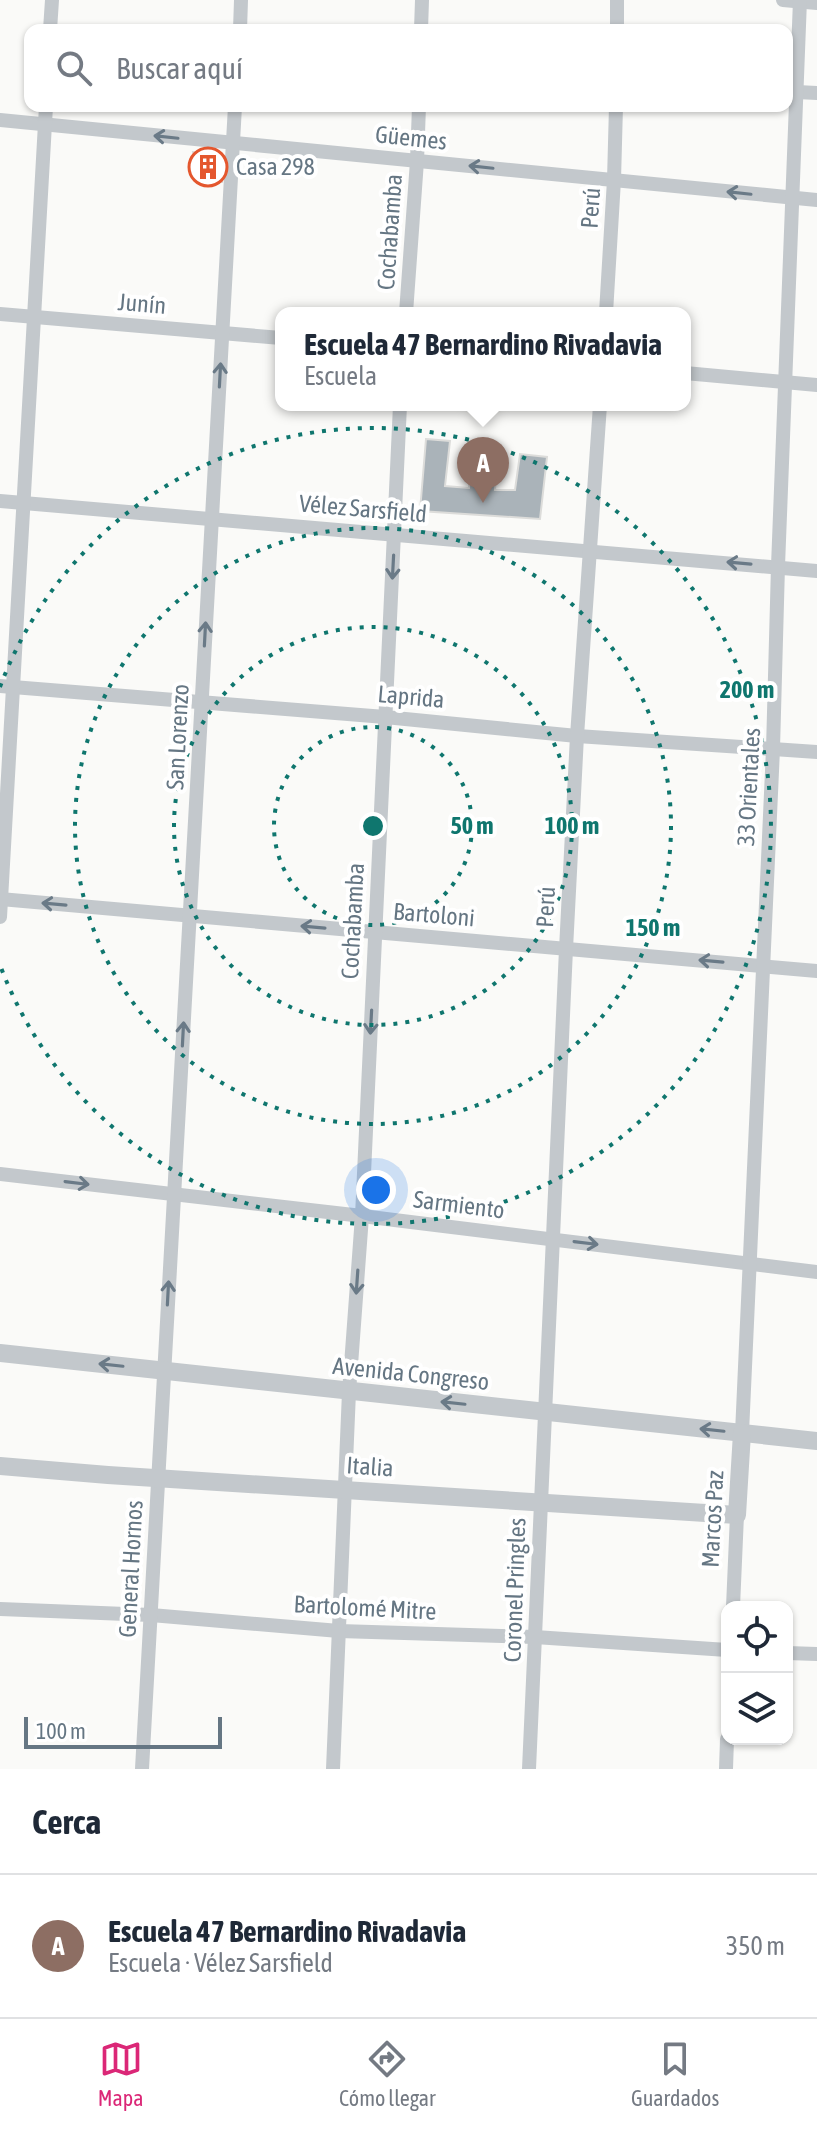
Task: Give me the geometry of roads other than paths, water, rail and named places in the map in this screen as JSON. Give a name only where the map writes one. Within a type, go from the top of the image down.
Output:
[{"type":"street","points":[[50,24],[52,0]]},
{"type":"street","points":[[240,24],[241,0]]},
{"type":"street","points":[[421,24],[422,0]]},
{"type":"street","points":[[617,0],[617,24]]},
{"type":"street","points":[[783,0],[817,3]]},
{"type":"street","name":"33 Orientales","points":[[742,1433],[773,749],[800,1]]},
{"type":"street","points":[[797,92],[817,93]]},
{"type":"street","points":[[0,917],[7,687],[24,503],[46,112]]},
{"type":"street","name":"San Lorenzo","points":[[164,1371],[235,112]]},
{"type":"street","name":"Cochabamba","points":[[406,307],[419,112]]},
{"type":"street","name":"Perú","points":[[606,307],[616,112]]},
{"type":"street","name":"Güemes","points":[[0,120],[817,200]]},
{"type":"street","name":"Junín","points":[[0,314],[275,337]]},
{"type":"street","points":[[691,374],[817,385]]},
{"type":"street","name":"Cochabamba","points":[[333,1769],[349,1392],[362,1216],[400,411]]},
{"type":"street","name":"Perú","points":[[545,1412],[577,736],[600,411]]},
{"type":"street","name":"Vélez Sarsfield","points":[[0,501],[817,571]]},
{"type":"street","name":"Laprida","points":[[7,687],[385,717],[577,736],[817,752]]},
{"type":"street","name":"Bartoloni","points":[[0,899],[817,971]]},
{"type":"street","name":"Sarmiento","points":[[0,1174],[817,1272]]},
{"type":"street","name":"Avenida Congreso","points":[[0,1353],[817,1441]]},
{"type":"street","name":"General Hornos","points":[[142,1769],[164,1371]]},
{"type":"street","name":"Coronel Pringles","points":[[529,1769],[545,1412]]},
{"type":"street","name":"Marcos Paz","points":[[733,1601],[742,1433]]},
{"type":"street","name":"Italia","points":[[0,1466],[737,1515]]},
{"type":"street","name":"Bartolomé Mitre","points":[[0,1609],[151,1615],[339,1631],[535,1637],[721,1650]]},
{"type":"street","points":[[793,1653],[817,1654]]},
{"type":"street","points":[[726,1769],[727,1745]]},
{"type":"place","name":"Casa 298","points":[[208,167]]},
{"type":"place","name":"Escuela 47 Bernardino Rivadavia","points":[[483,503]]}]
